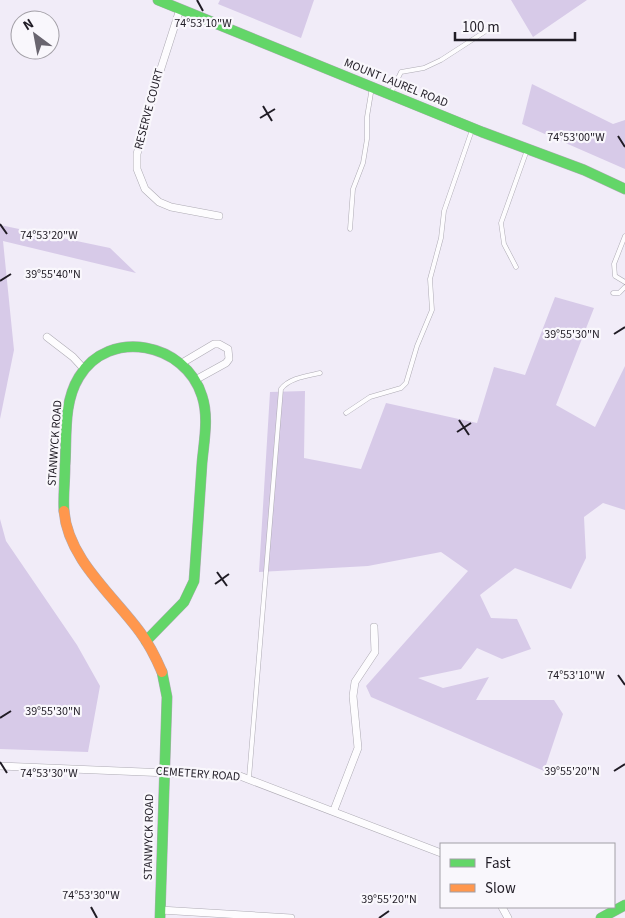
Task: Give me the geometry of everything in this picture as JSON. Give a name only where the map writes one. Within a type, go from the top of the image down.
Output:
[{"type":"street","name":"MOUNT LAUREL ROAD","points":[[158,0],[527,150],[584,170],[625,189]]},
{"type":"street","name":"RESERVE COURT","points":[[180,9],[155,87],[137,154],[136,169],[145,189],[159,202],[171,207],[218,216]]},
{"type":"street","points":[[47,337],[73,357],[84,369]]},
{"type":"street","points":[[182,363],[214,344],[219,344],[228,349],[230,359],[226,363],[196,380]]},
{"type":"street","name":"STANWYCK ROAD","points":[[146,641],[188,599],[194,582],[206,420],[204,398],[196,380],[182,363],[164,352],[133,346],[104,353],[84,369],[75,382],[68,402],[63,497],[65,519],[77,548],[146,641],[160,664],[167,686],[160,914]]},
{"type":"street","points":[[334,810],[356,754],[353,696],[355,682],[375,652],[374,628]]},
{"type":"street","name":"CEMETERY ROAD","points":[[0,766],[222,774],[249,778],[440,853]]},
{"type":"street","points":[[601,918],[625,905]]},
{"type":"street","points":[[160,914],[291,918]]},
{"type":"lane","points":[[391,95],[402,72],[424,68],[441,60],[489,29]]},
{"type":"lane","points":[[350,229],[354,189],[363,163],[367,139],[367,117],[372,87]]},
{"type":"lane","points":[[346,413],[370,397],[401,388],[406,383],[417,346],[432,310],[430,279],[442,238],[444,211],[473,128]]},
{"type":"lane","points":[[516,267],[504,244],[501,222],[527,150]]},
{"type":"lane","points":[[625,236],[614,264],[615,276],[625,282]]},
{"type":"lane","points":[[613,293],[619,293],[625,288]]},
{"type":"lane","points":[[249,778],[281,389],[284,384],[320,373]]},
{"type":"shaded area","points":[[220,0],[314,0],[301,38],[218,4]]},
{"type":"shaded area","points":[[511,0],[587,0],[533,37]]},
{"type":"shaded area","points":[[532,84],[613,124],[625,120],[625,169],[522,124]]},
{"type":"shaded area","points":[[0,225],[110,248],[136,273],[3,241],[14,350],[0,419]]},
{"type":"shaded area","points":[[555,297],[594,308],[556,405],[595,427],[625,366],[625,510],[603,503],[584,517],[586,558],[571,589],[515,568],[480,595],[491,618],[517,619],[531,649],[502,659],[477,648],[461,669],[418,678],[443,688],[489,677],[476,700],[554,700],[563,714],[544,771],[371,697],[366,686],[468,571],[441,552],[368,566],[259,572],[270,392],[305,391],[304,458],[361,469],[386,403],[477,423],[494,367],[525,375]]},
{"type":"shaded area","points":[[0,519],[6,541],[77,645],[100,686],[88,752],[0,749]]},
{"type":"traffic: fast","points":[[158,0],[482,132],[584,170],[625,189]]},
{"type":"traffic: fast","points":[[64,511],[68,409],[70,398],[79,377],[92,361],[109,351],[127,347],[146,348],[164,354],[180,364],[193,378],[202,396],[205,412],[194,581],[184,602],[146,641]]},
{"type":"traffic: fast","points":[[160,918],[167,697],[162,672]]},
{"type":"traffic: fast","points":[[601,918],[625,905]]},
{"type":"traffic: slow","points":[[64,511],[67,528],[83,561],[143,637],[162,672]]}]
